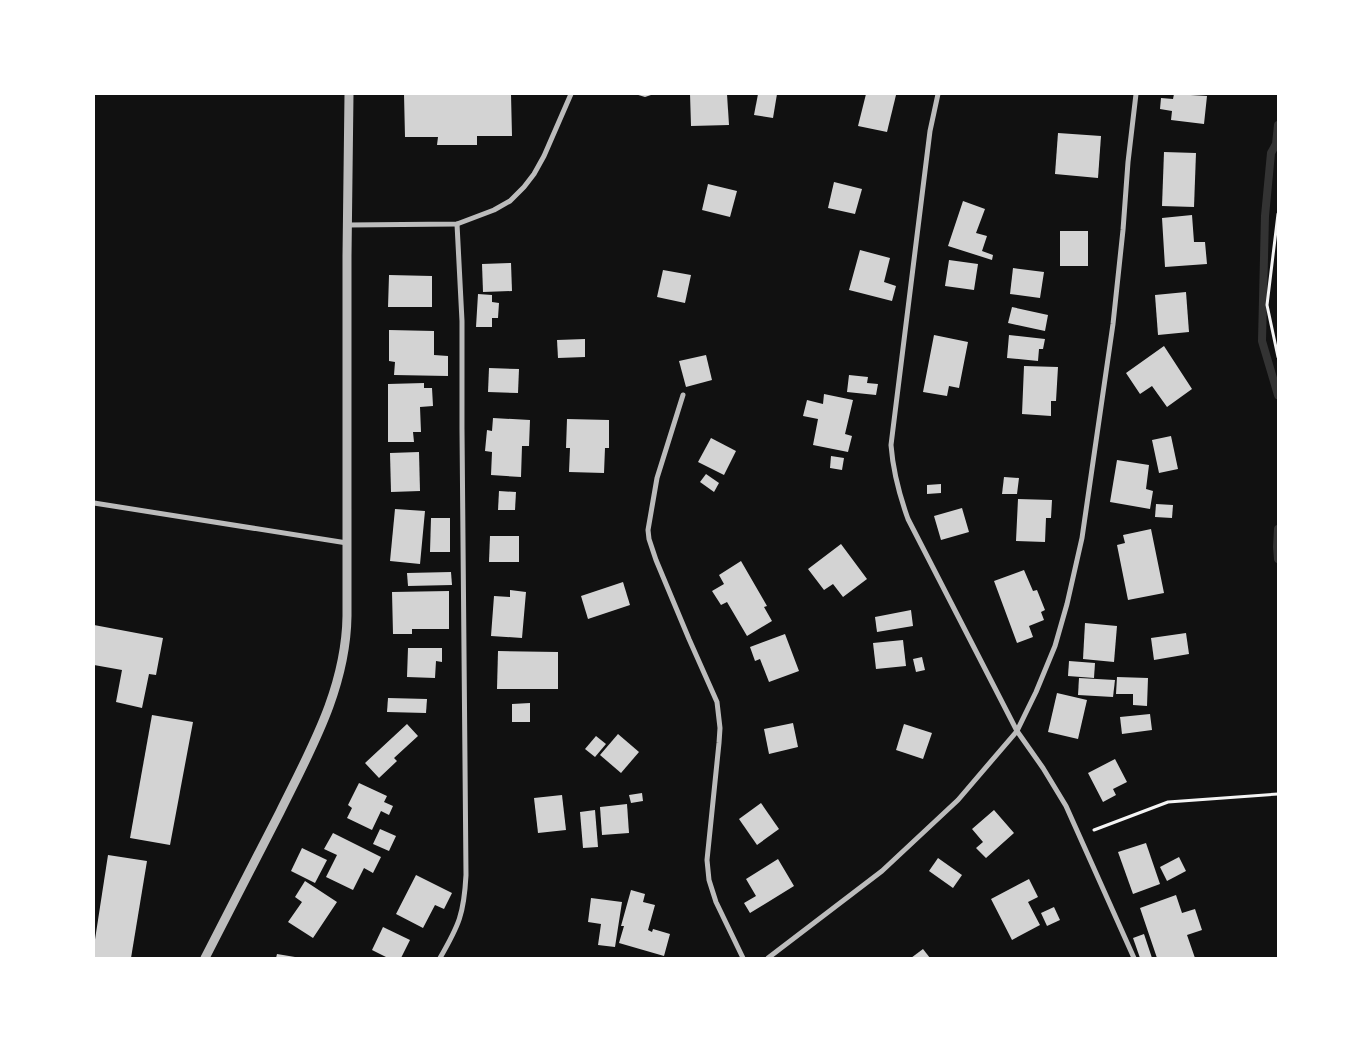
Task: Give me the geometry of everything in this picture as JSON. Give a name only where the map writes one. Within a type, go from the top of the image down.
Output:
[{"type":"street","points":[[205,958],[309,754],[330,704],[344,656],[347,636],[349,94]]},
{"type":"street","points":[[348,225],[457,224],[494,210],[510,201],[524,187],[544,156],[571,94]]},
{"type":"street","points":[[938,94],[930,131],[891,445],[892,466],[908,519],[1017,731],[1043,768],[1066,806],[1134,958]]},
{"type":"street","points":[[768,958],[882,871],[958,800],[1017,731],[1036,692],[1055,646],[1082,538],[1114,324],[1136,94]]},
{"type":"street","points":[[440,958],[461,920],[465,898],[466,875],[462,321],[457,224]]},
{"type":"street","points":[[683,395],[657,478],[648,530],[656,560],[689,640],[718,702],[720,728],[707,860],[709,880],[716,902],[743,958]]},
{"type":"street","points":[[94,503],[347,542]]},
{"type":"path","points":[[1278,214],[1267,306],[1278,357]]},
{"type":"path","points":[[1079,836],[1168,802],[1278,794]]},
{"type":"building","points":[[404,94],[511,94],[512,136],[477,136],[477,145],[437,145],[438,137],[405,137]]},
{"type":"building","points":[[635,94],[654,94],[645,97]]},
{"type":"building","points":[[690,94],[727,94],[729,125],[691,126]]},
{"type":"building","points":[[758,94],[777,94],[773,118],[754,115]]},
{"type":"building","points":[[866,94],[896,95],[887,132],[858,126]]},
{"type":"building","points":[[1174,94],[1207,96],[1204,124],[1171,120],[1172,111],[1160,109],[1161,98],[1173,99]]},
{"type":"building","points":[[1058,133],[1101,136],[1098,178],[1055,174]]},
{"type":"building","points":[[1164,152],[1196,153],[1194,207],[1162,206]]},
{"type":"building","points":[[834,182],[862,189],[855,214],[828,208]]},
{"type":"building","points":[[708,184],[737,191],[730,217],[702,210]]},
{"type":"building","points":[[963,201],[985,209],[976,233],[987,236],[982,251],[993,255],[992,260],[948,246]]},
{"type":"building","points":[[1192,215],[1194,242],[1205,242],[1207,264],[1165,267],[1162,218]]},
{"type":"building","points":[[1060,231],[1088,231],[1088,266],[1060,266]]},
{"type":"building","points":[[860,250],[890,258],[884,282],[896,286],[892,301],[849,290]]},
{"type":"building","points":[[949,260],[978,264],[974,290],[945,286]]},
{"type":"building","points":[[511,263],[512,291],[483,292],[482,264]]},
{"type":"building","points":[[1013,268],[1044,272],[1040,298],[1010,294]]},
{"type":"building","points":[[663,270],[691,275],[685,303],[657,297]]},
{"type":"building","points":[[389,275],[432,276],[432,307],[388,307]]},
{"type":"building","points":[[1186,292],[1189,332],[1158,335],[1155,295]]},
{"type":"building","points":[[478,294],[492,295],[492,302],[499,303],[498,318],[492,318],[492,327],[476,327]]},
{"type":"building","points":[[1012,307],[1048,315],[1045,331],[1008,323]]},
{"type":"building","points":[[389,330],[434,331],[434,355],[448,356],[448,376],[394,375],[395,362],[389,361]]},
{"type":"building","points":[[934,335],[968,342],[959,388],[949,386],[947,396],[923,392]]},
{"type":"building","points":[[1009,335],[1045,339],[1043,349],[1039,349],[1038,361],[1007,358]]},
{"type":"building","points":[[585,339],[585,357],[558,358],[557,340]]},
{"type":"building","points":[[1164,346],[1192,389],[1167,407],[1152,386],[1140,394],[1126,373]]},
{"type":"building","points":[[706,355],[712,380],[686,387],[679,361]]},
{"type":"building","points":[[1024,366],[1058,367],[1056,401],[1051,401],[1051,416],[1022,414]]},
{"type":"building","points":[[489,368],[519,369],[518,393],[488,392]]},
{"type":"building","points":[[849,375],[868,377],[867,383],[878,384],[876,395],[847,392]]},
{"type":"building","points":[[424,383],[424,388],[432,388],[433,406],[420,407],[421,432],[413,432],[414,442],[388,442],[388,384]]},
{"type":"building","points":[[824,394],[853,400],[845,434],[852,436],[848,452],[813,445],[818,419],[803,416],[807,400],[823,404]]},
{"type":"building","points":[[493,418],[530,420],[529,446],[522,446],[521,477],[491,475],[492,452],[485,451],[487,430],[492,431]]},
{"type":"building","points":[[567,419],[609,420],[609,448],[605,448],[604,473],[569,472],[570,448],[566,448]]},
{"type":"building","points":[[1171,436],[1178,469],[1159,473],[1152,440]]},
{"type":"building","points":[[711,438],[736,451],[724,475],[698,462]]},
{"type":"building","points":[[419,452],[420,491],[391,492],[390,453]]},
{"type":"building","points":[[831,456],[844,458],[842,470],[830,468]]},
{"type":"building","points":[[1117,460],[1149,465],[1146,489],[1153,491],[1150,509],[1110,502]]},
{"type":"building","points":[[706,474],[719,483],[714,492],[700,482]]},
{"type":"building","points":[[1004,477],[1019,478],[1017,494],[1002,494]]},
{"type":"building","points":[[941,484],[941,493],[927,494],[927,485]]},
{"type":"building","points":[[499,491],[516,492],[515,510],[498,510]]},
{"type":"building","points":[[1018,499],[1052,500],[1051,518],[1046,518],[1045,542],[1016,541]]},
{"type":"building","points":[[1156,504],[1173,505],[1172,518],[1155,517]]},
{"type":"building","points":[[962,508],[969,532],[941,540],[934,516]]},
{"type":"building","points":[[395,509],[425,511],[420,564],[390,561]]},
{"type":"building","points":[[431,518],[450,518],[450,552],[430,552]]},
{"type":"building","points":[[1151,529],[1164,593],[1128,600],[1117,545],[1125,543],[1123,535]]},
{"type":"building","points":[[490,536],[519,536],[519,562],[489,562]]},
{"type":"building","points":[[841,544],[867,579],[843,597],[833,584],[824,590],[808,569]]},
{"type":"building","points":[[741,561],[767,606],[764,607],[772,621],[747,636],[727,602],[721,605],[712,591],[724,584],[719,575]]},
{"type":"building","points":[[1024,570],[1033,591],[1037,590],[1045,610],[1041,612],[1044,620],[1029,626],[1033,637],[1017,643],[994,581]]},
{"type":"building","points":[[451,572],[452,585],[408,586],[407,573]]},
{"type":"building","points":[[623,582],[630,605],[588,619],[581,596]]},
{"type":"building","points":[[510,590],[526,592],[522,638],[491,636],[494,596],[510,597]]},
{"type":"building","points":[[449,591],[449,629],[412,629],[412,634],[393,634],[392,592]]},
{"type":"building","points":[[911,610],[913,626],[877,632],[875,617]]},
{"type":"building","points":[[1085,623],[1117,626],[1114,662],[1083,659]]},
{"type":"building","points":[[94,625],[163,638],[156,675],[149,674],[142,708],[116,702],[122,670],[94,665]]},
{"type":"building","points":[[1186,633],[1189,654],[1154,660],[1151,638]]},
{"type":"building","points":[[785,634],[799,671],[769,682],[760,659],[755,661],[750,647]]},
{"type":"building","points":[[903,640],[906,666],[876,669],[873,643]]},
{"type":"building","points":[[408,648],[442,648],[442,662],[436,661],[435,678],[407,677]]},
{"type":"building","points":[[498,651],[558,652],[558,689],[497,689]]},
{"type":"building","points":[[922,657],[925,670],[916,672],[913,659]]},
{"type":"building","points":[[1069,661],[1095,663],[1094,678],[1068,676]]},
{"type":"building","points":[[1117,677],[1148,678],[1147,706],[1133,705],[1133,694],[1116,694]]},
{"type":"building","points":[[1079,678],[1115,680],[1113,697],[1078,695]]},
{"type":"building","points":[[1057,693],[1087,700],[1078,739],[1048,732]]},
{"type":"building","points":[[388,698],[427,699],[426,713],[387,712]]},
{"type":"building","points":[[530,703],[530,722],[512,722],[512,704]]},
{"type":"building","points":[[1150,714],[1152,730],[1122,734],[1120,717]]},
{"type":"building","points":[[152,715],[193,722],[170,845],[130,838]]},
{"type":"building","points":[[793,723],[798,747],[769,754],[764,729]]},
{"type":"building","points":[[407,724],[418,736],[394,758],[397,761],[379,778],[365,763]]},
{"type":"building","points":[[904,724],[932,733],[923,759],[896,750]]},
{"type":"building","points":[[618,734],[639,752],[621,773],[600,755]]},
{"type":"building","points":[[596,736],[606,744],[595,757],[585,749]]},
{"type":"building","points":[[1115,759],[1127,782],[1113,789],[1116,795],[1103,802],[1088,773]]},
{"type":"building","points":[[359,783],[387,796],[384,802],[393,806],[389,815],[381,811],[372,830],[347,818],[352,808],[348,805]]},
{"type":"building","points":[[642,793],[643,801],[631,803],[629,795]]},
{"type":"building","points":[[562,795],[566,830],[538,833],[534,798]]},
{"type":"building","points":[[761,803],[779,829],[757,845],[739,819]]},
{"type":"building","points":[[627,804],[629,833],[602,835],[600,807]]},
{"type":"building","points":[[595,810],[598,847],[583,848],[580,812]]},
{"type":"building","points":[[994,810],[1014,833],[986,858],[976,848],[983,842],[972,829]]},
{"type":"building","points":[[380,829],[396,836],[389,851],[373,844]]},
{"type":"building","points":[[333,833],[381,857],[373,873],[364,868],[353,890],[326,877],[337,855],[324,849]]},
{"type":"building","points":[[1146,843],[1160,884],[1133,894],[1118,852]]},
{"type":"building","points":[[302,848],[327,860],[315,883],[291,871]]},
{"type":"building","points":[[108,855],[147,861],[131,958],[94,958],[94,946]]},
{"type":"building","points":[[1179,857],[1186,871],[1167,881],[1160,867]]},
{"type":"building","points":[[938,858],[962,875],[953,888],[929,871]]},
{"type":"building","points":[[778,859],[794,886],[750,913],[744,903],[756,896],[746,879]]},
{"type":"building","points":[[416,875],[452,893],[444,909],[435,905],[423,928],[396,914]]},
{"type":"building","points":[[1029,879],[1038,897],[1028,902],[1040,925],[1012,940],[991,899]]},
{"type":"building","points":[[305,881],[337,902],[313,938],[288,922],[302,902],[295,897]]},
{"type":"building","points":[[631,890],[645,894],[643,902],[655,905],[648,930],[652,932],[653,929],[670,934],[664,956],[619,943],[624,926],[621,926]]},
{"type":"building","points":[[1176,895],[1182,913],[1195,909],[1202,930],[1187,935],[1195,958],[1157,958],[1140,908]]},
{"type":"building","points":[[591,898],[622,902],[615,947],[598,945],[601,924],[588,922]]},
{"type":"building","points":[[1054,907],[1060,920],[1047,926],[1041,913]]},
{"type":"building","points":[[383,927],[410,940],[401,958],[388,958],[372,950]]},
{"type":"building","points":[[1144,934],[1152,958],[1140,958],[1133,938]]},
{"type":"building","points":[[923,949],[930,958],[911,958]]},
{"type":"building","points":[[277,954],[295,957],[295,958],[276,958]]},
{"type":"waterway","points":[[1278,125],[1276,144],[1271,153],[1265,216],[1262,341],[1278,395]]},
{"type":"waterway","points":[[1278,529],[1278,559]]}]
